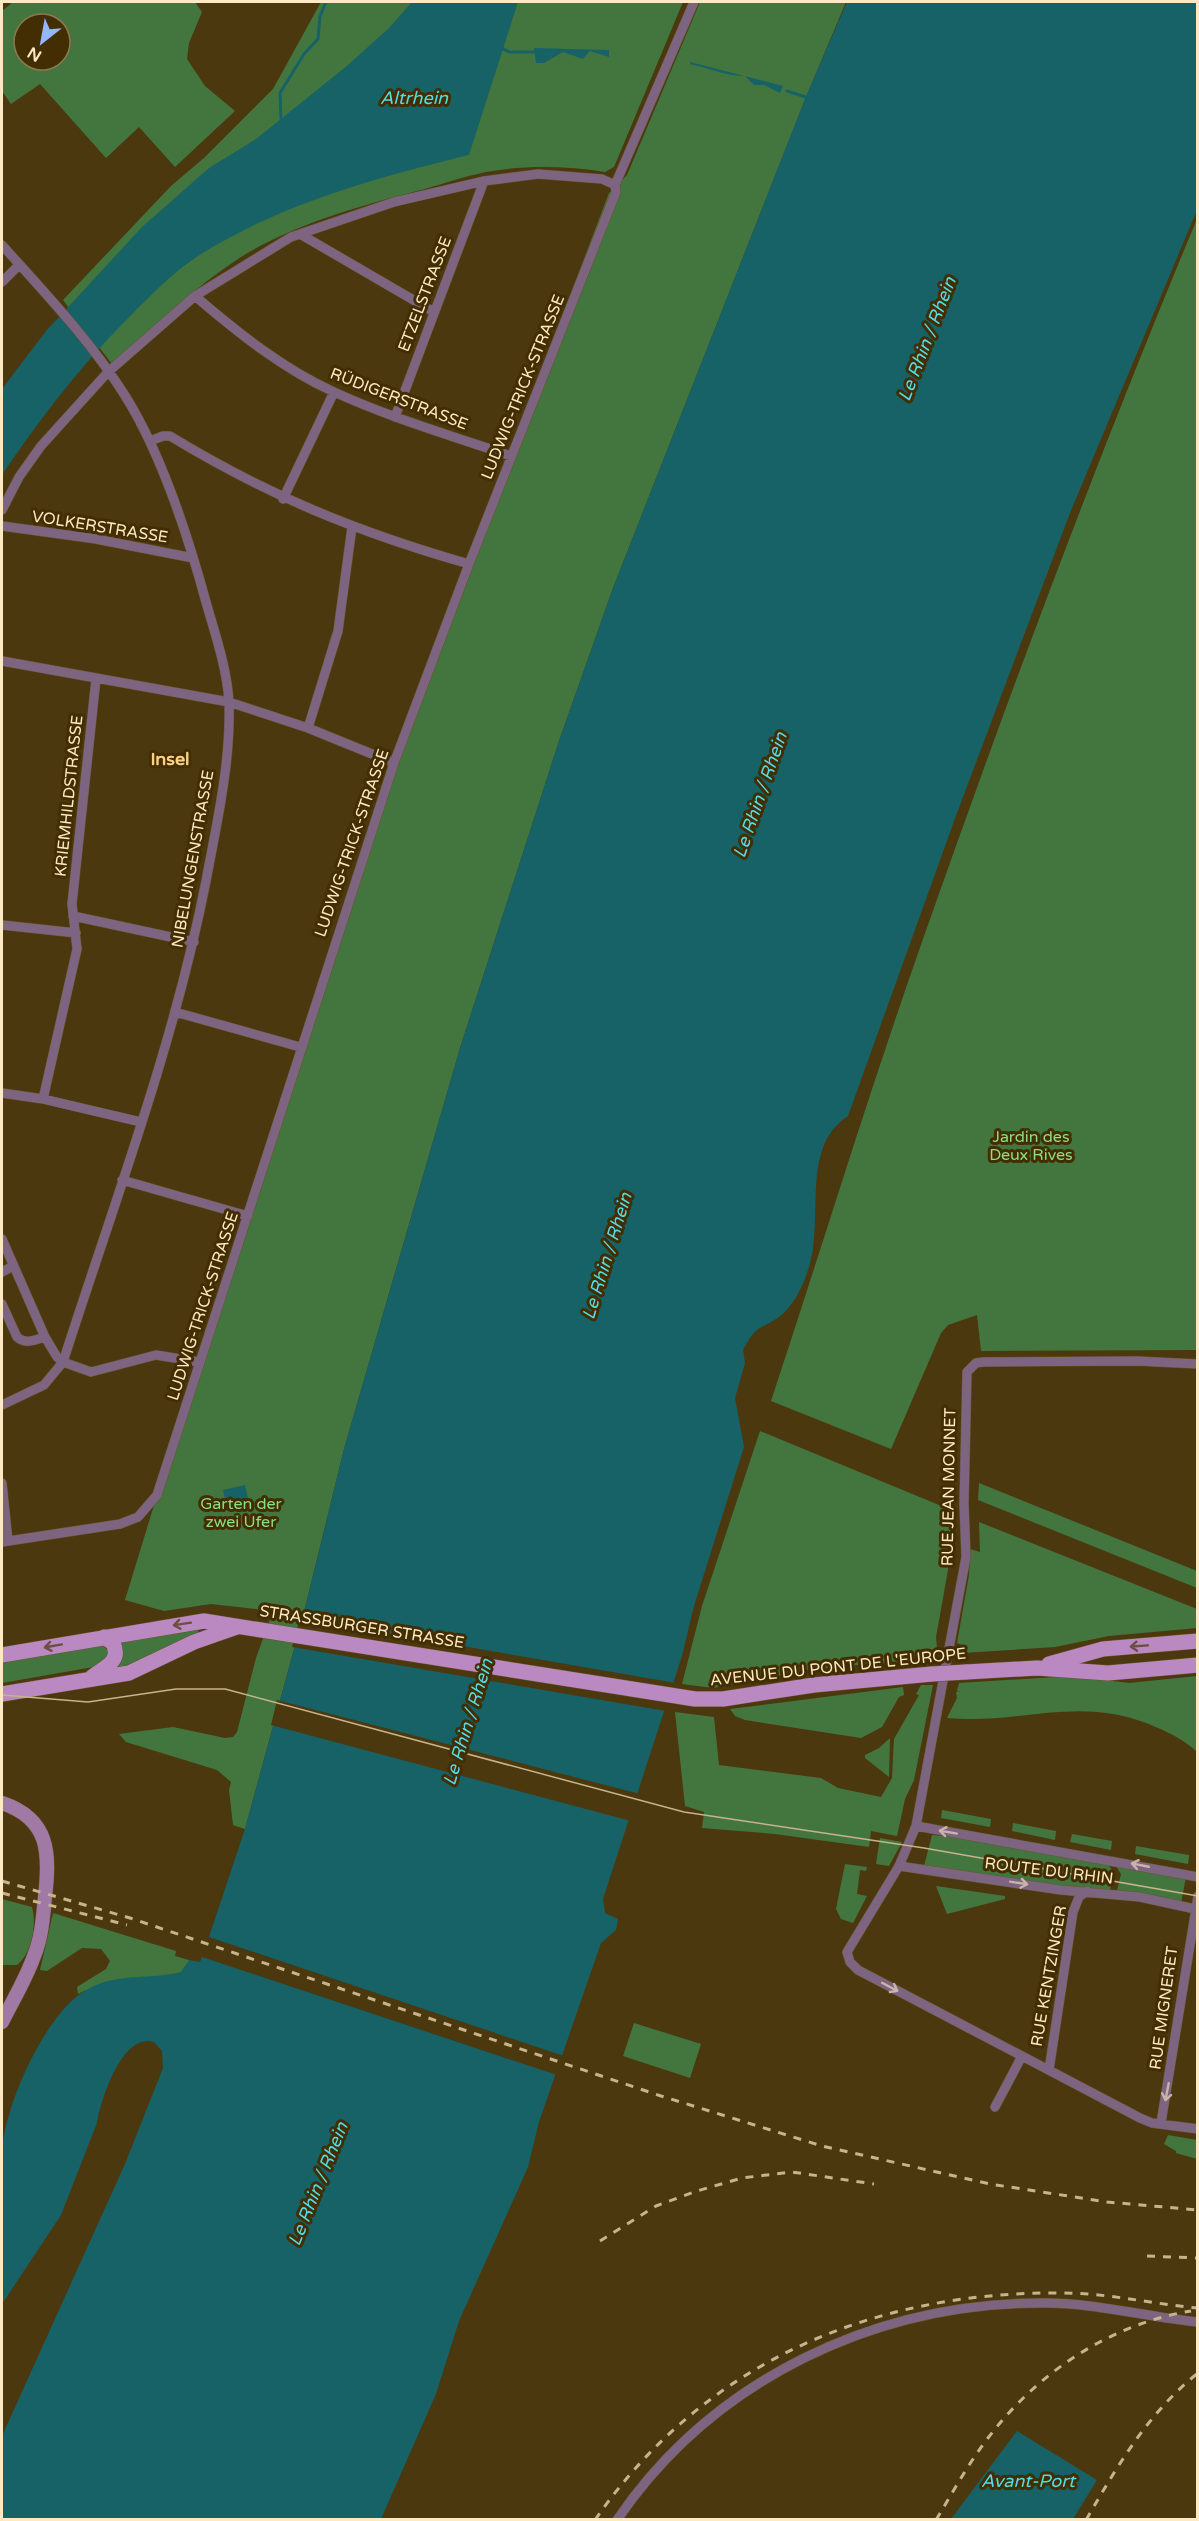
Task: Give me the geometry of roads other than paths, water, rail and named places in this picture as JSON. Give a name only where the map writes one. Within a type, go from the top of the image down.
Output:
[{"type":"main road","name":"STRASSBURGER STRASSE","points":[[2,1655],[204,1621],[679,1696]]},
{"type":"main road","name":"STRASSBURGER STRASSE","points":[[2,1694],[129,1673],[194,1642],[240,1626]]},
{"type":"main road","points":[[90,1680],[102,1668],[112,1664],[115,1657],[113,1643],[104,1637]]},
{"type":"main road","name":"AVENUE DU PONT DE L'EUROPE","points":[[1037,1668],[1103,1649],[1197,1641]]},
{"type":"main road","name":"AVENUE DU PONT DE L'EUROPE","points":[[679,1696],[723,1699],[814,1685],[932,1674],[1037,1668],[1108,1673],[1197,1665]]},
{"type":"street","name":"LUDWIG-TRICK-STRASSE","points":[[4,1541],[94,1529],[138,1517],[154,1502],[394,763],[469,564],[616,192],[615,185],[694,2]]},
{"type":"street","points":[[2,510],[19,477],[41,446],[108,372],[195,296],[300,234],[394,202],[484,181],[538,174],[602,179],[615,185]]},
{"type":"street","name":"ETZELSTRASSE","points":[[396,417],[484,181]]},
{"type":"street","points":[[300,234],[434,312]]},
{"type":"street","name":"NIBELUNGENSTRASSE","points":[[2,245],[108,372],[124,394],[150,441],[193,558],[220,653],[229,702],[220,811],[194,942],[141,1122],[63,1362]]},
{"type":"street","points":[[2,282],[19,265]]},
{"type":"street","name":"RÜDIGERSTRASSE","points":[[195,296],[238,333],[334,392],[396,417],[511,456]]},
{"type":"street","points":[[283,499],[334,392]]},
{"type":"street","points":[[150,441],[170,436],[222,468],[283,499],[393,543],[469,564]]},
{"type":"street","name":"VOLKERSTRASSE","points":[[2,526],[96,539],[193,558]]},
{"type":"street","points":[[308,728],[338,631],[352,527]]},
{"type":"street","points":[[2,662],[229,702],[308,728],[394,763]]},
{"type":"street","name":"KRIEMHILDSTRASSE","points":[[43,1099],[77,949],[73,916],[96,679]]},
{"type":"street","points":[[73,916],[194,942]]},
{"type":"street","points":[[2,925],[76,933]]},
{"type":"street","points":[[175,1012],[300,1047]]},
{"type":"street","points":[[2,1093],[43,1099],[141,1122]]},
{"type":"street","points":[[122,1180],[248,1216]]},
{"type":"street","points":[[2,1239],[45,1337],[57,1357],[63,1362],[91,1372],[156,1355],[199,1362]]},
{"type":"street","points":[[2,1272],[14,1266]]},
{"type":"street","points":[[2,1304],[21,1341],[27,1342],[45,1337]]},
{"type":"street","name":"RUE JEAN MONNET","points":[[1022,2056],[858,1970],[850,1962],[847,1952],[899,1866],[916,1826],[966,1557],[964,1504],[967,1372],[976,1363],[983,1362],[1137,1361],[1197,1364]]},
{"type":"street","points":[[2,1405],[44,1384],[63,1362]]},
{"type":"street","points":[[2,1483],[4,1541]]},
{"type":"street","points":[[2,1803],[20,1811],[33,1823],[45,1841],[49,1862],[39,1942],[2,2022]]},
{"type":"street","name":"ROUTE DU RHIN","points":[[916,1826],[1197,1877]]},
{"type":"street","name":"ROUTE DU RHIN","points":[[899,1866],[1062,1890],[1149,1898],[1195,1910]]},
{"type":"street","name":"RUE KENTZINGER","points":[[1049,2070],[1073,1912],[1079,1897],[1087,1891]]},
{"type":"street","name":"RUE MIGNERET","points":[[1161,2123],[1197,1896]]},
{"type":"street","points":[[995,2107],[1022,2056],[1140,2118],[1197,2129]]},
{"type":"street","points":[[617,2520],[659,2465],[720,2408],[799,2360],[830,2345],[887,2325],[948,2311],[1046,2303],[1112,2308],[1197,2322]]},
{"type":"water","name":"Altrhein","points":[[412,2],[518,2],[469,155],[331,194],[232,236],[192,260],[151,295],[81,369],[2,475],[2,389],[46,331],[142,227],[209,168],[256,139],[348,65],[389,28]]},
{"type":"water","name":"Le Rhin / Rhein","points":[[847,2],[1197,2],[1197,210],[1070,513],[957,813],[848,1116],[834,1128],[825,1142],[817,1176],[815,1231],[806,1276],[792,1304],[779,1317],[758,1329],[743,1350],[745,1363],[735,1398],[744,1447],[694,1606],[682,1656],[603,1899],[605,1913],[618,1919],[616,1930],[601,1943],[539,2122],[528,2167],[459,2321],[436,2394],[381,2519],[2,2519],[2,2436],[125,2164],[163,2068],[162,2051],[154,2042],[143,2042],[132,2047],[123,2057],[108,2085],[97,2123],[61,2215],[2,2304],[2,2149],[11,2108],[43,2037],[72,2000],[88,1989],[112,1980],[181,1972],[189,1960],[200,1962],[204,1952],[245,1829],[303,1616],[344,1449],[460,1048],[559,741],[613,588],[807,94]]},
{"type":"water","points":[[534,48],[609,50],[609,57],[590,51],[583,59],[563,52],[544,63],[536,63]]},
{"type":"water","points":[[690,62],[744,76],[724,73],[690,64]]},
{"type":"water","points":[[745,76],[783,86],[780,93],[764,85],[754,85]]},
{"type":"water","points":[[245,1485],[250,1507],[228,1511],[223,1490]]},
{"type":"water","name":"Avant-Port","points":[[1017,2431],[1097,2480],[1073,2519],[951,2519]]},
{"type":"waterway","points":[[281,119],[280,93],[304,54],[318,39],[320,16],[326,2]]},
{"type":"waterway","points":[[503,49],[510,52],[535,52]]},
{"type":"waterway","points":[[787,91],[806,97]]},
{"type":"tram line","points":[[2,1695],[88,1702],[176,1689],[225,1689],[684,1812],[924,1848],[1198,1896]]},
{"type":"railway","points":[[2,1881],[130,1918],[661,2096],[822,2146],[990,2184],[1107,2202],[1198,2210]]},
{"type":"railway","points":[[2,1893],[127,1925]]},
{"type":"railway","points":[[600,2241],[656,2206],[742,2178],[792,2172],[874,2184]]},
{"type":"railway","points":[[1147,2256],[1198,2258]]},
{"type":"railway","points":[[595,2520],[639,2465],[688,2418],[741,2378],[799,2346],[860,2322],[925,2305],[992,2296],[1062,2293],[1079,2293],[1198,2308]]},
{"type":"railway","points":[[936,2520],[988,2438],[1007,2414],[1052,2373],[1104,2340],[1132,2327],[1191,2311]]},
{"type":"railway","points":[[1086,2520],[1135,2441],[1164,2405],[1198,2373]]},
{"type":"district","name":"Insel","points":[[170,759]]},
{"type":"park label","name":"Jardin des Deux Rives","points":[[1031,1146]]},
{"type":"park label","name":"Garten der zwei Ufer","points":[[241,1513]]}]
